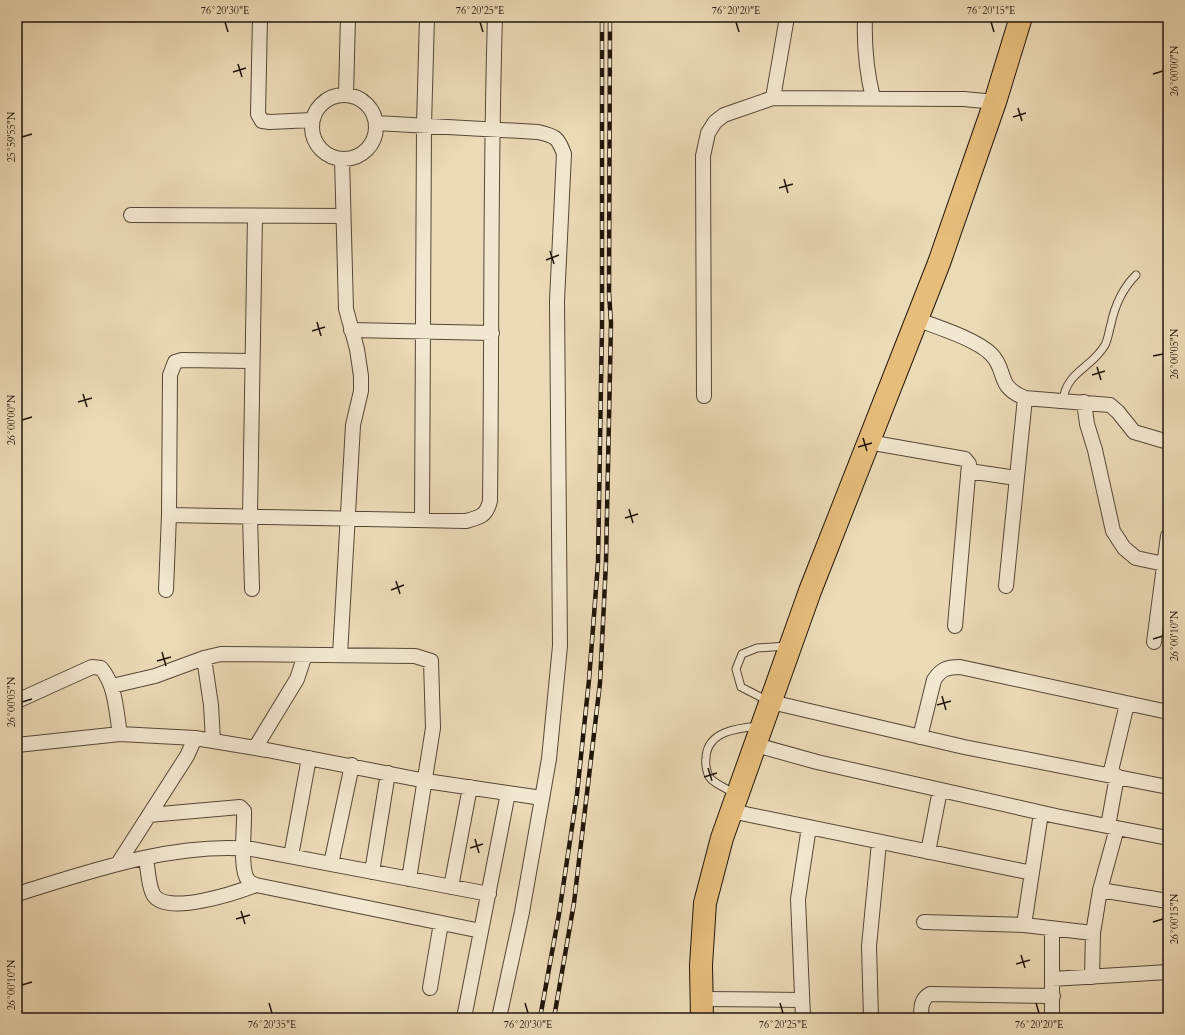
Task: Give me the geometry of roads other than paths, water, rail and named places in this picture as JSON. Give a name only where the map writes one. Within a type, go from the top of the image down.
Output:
[{"type":"highway","points":[[702,1009],[702,935],[705,903],[734,803],[868,442],[939,263],[995,102],[1021,17]]},
{"type":"street","points":[[260,17],[258,114],[262,121],[270,122],[312,120]]},
{"type":"street","points":[[346,95],[348,17]]},
{"type":"street","points":[[422,520],[424,126],[427,17]]},
{"type":"street","points":[[169,515],[466,520],[479,517],[487,511],[490,501],[492,332],[491,129],[495,17]]},
{"type":"street","points":[[773,98],[787,17]]},
{"type":"street","points":[[865,17],[864,47],[866,72],[873,98]]},
{"type":"street","points":[[346,95],[357,97],[366,103],[373,112],[376,123],[376,132],[368,149],[360,155],[342,159],[331,157],[321,151],[315,142],[311,131],[312,120],[316,109],[324,101],[334,96],[346,95]]},
{"type":"street","points":[[704,396],[703,156],[708,133],[715,122],[724,115],[773,98],[964,99],[995,102]]},
{"type":"street","points":[[376,123],[538,132],[552,135],[560,141],[564,154],[557,302],[560,646],[549,759],[522,912],[499,1018]]},
{"type":"street","points":[[340,655],[353,425],[361,391],[361,376],[357,349],[346,309],[342,159]]},
{"type":"street","points":[[131,215],[344,216]]},
{"type":"street","points":[[252,588],[250,516],[255,216]]},
{"type":"street","points":[[916,319],[976,344],[992,354],[999,366],[1004,382],[1012,393],[1025,398],[1110,405],[1134,432],[1168,442]]},
{"type":"street","points":[[351,330],[492,332]]},
{"type":"street","points":[[166,590],[172,367],[175,362],[182,360],[252,361]]},
{"type":"street","points":[[1006,586],[1025,398]]},
{"type":"street","points":[[1084,402],[1087,424],[1095,450],[1113,531],[1124,548],[1136,558],[1164,564]]},
{"type":"street","points":[[868,442],[965,459],[969,464],[955,626]]},
{"type":"street","points":[[969,471],[1016,478]]},
{"type":"street","points":[[1154,642],[1168,536]]},
{"type":"street","points":[[112,686],[176,670],[204,658],[221,654],[415,656],[431,661],[433,728],[426,781],[409,879]]},
{"type":"street","points":[[255,748],[297,679],[305,655]]},
{"type":"street","points":[[204,658],[211,705],[213,741]]},
{"type":"street","points":[[17,701],[92,667],[101,668],[108,676],[112,686],[120,734]]},
{"type":"street","points":[[920,737],[934,680],[939,672],[946,667],[960,667],[1168,712]]},
{"type":"street","points":[[772,702],[920,737],[1168,786]]},
{"type":"street","points":[[1092,977],[1093,933],[1112,827],[1113,776],[1127,704]]},
{"type":"street","points":[[17,745],[120,734],[195,738],[352,766],[426,781],[542,798]]},
{"type":"street","points":[[759,735],[817,762],[1041,813],[1168,838]]},
{"type":"street","points":[[119,862],[187,756],[195,738]]},
{"type":"street","points":[[291,856],[309,758]]},
{"type":"street","points":[[331,864],[352,766]]},
{"type":"street","points":[[372,872],[388,773]]},
{"type":"street","points":[[451,887],[470,788]]},
{"type":"street","points":[[928,852],[940,790]]},
{"type":"street","points":[[464,1018],[508,793]]},
{"type":"street","points":[[734,803],[809,827],[879,843],[1032,873]]},
{"type":"street","points":[[149,815],[240,807],[244,811],[243,848],[245,871],[248,880],[256,885],[482,931]]},
{"type":"street","points":[[1024,925],[1041,813]]},
{"type":"street","points":[[803,1018],[798,899],[809,827]]},
{"type":"street","points":[[871,1018],[869,946],[879,843]]},
{"type":"street","points":[[17,894],[119,862],[228,847],[291,856],[489,894]]},
{"type":"street","points":[[146,858],[154,894],[159,900],[168,903],[204,900],[230,895],[256,885]]},
{"type":"street","points":[[1100,890],[1168,901]]},
{"type":"street","points":[[924,922],[1024,925],[1093,933]]},
{"type":"street","points":[[430,988],[441,923]]},
{"type":"street","points":[[1052,929],[1052,1018]]},
{"type":"street","points":[[1052,979],[1168,972]]},
{"type":"street","points":[[921,1018],[921,1006],[924,997],[930,994],[1053,996]]},
{"type":"street","points":[[702,1009],[802,1000]]},
{"type":"lane","points":[[1063,400],[1065,390],[1071,378],[1098,355],[1106,343],[1120,296],[1126,285],[1136,275]]},
{"type":"lane","points":[[772,702],[741,687],[736,669],[742,654],[756,648],[791,646]]},
{"type":"lane","points":[[734,803],[710,778],[705,763],[706,751],[717,737],[732,729],[759,735]]},
{"type":"railway","points":[[540,1018],[559,914],[577,794],[589,680],[598,563],[602,325],[602,17]]},
{"type":"railway","points":[[554,1018],[574,903],[600,683],[606,562],[611,323],[609,293],[610,17]]}]
